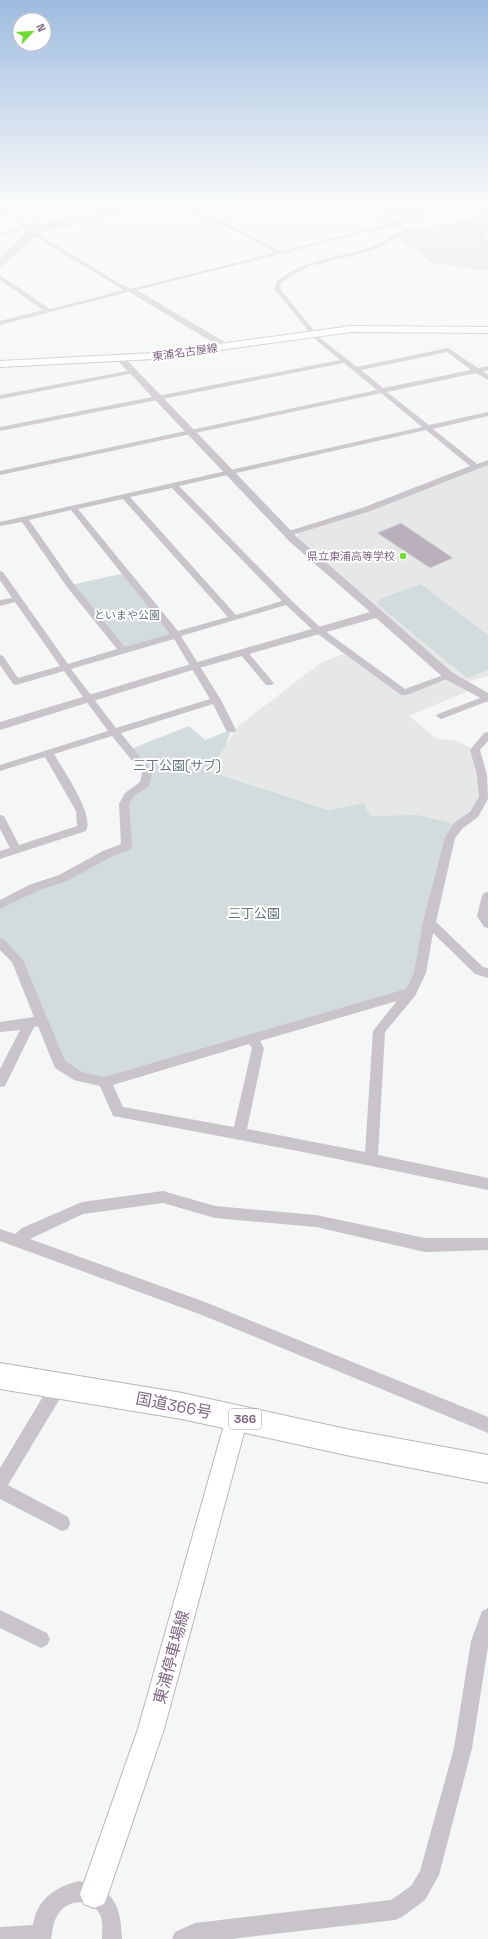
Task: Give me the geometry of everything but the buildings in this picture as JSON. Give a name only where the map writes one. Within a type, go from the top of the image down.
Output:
[{"type":"highway","name":"国道366号","points":[[0,1376],[182,1406],[346,1442],[488,1469]]},
{"type":"main road","name":"東浦名古屋線","points":[[0,364],[121,359],[186,352],[312,333],[351,329],[386,328],[488,330]]},
{"type":"main road","name":"東浦停車場線","points":[[94,1894],[151,1729],[237,1418]]},
{"type":"street","points":[[25,294],[49,311]]},
{"type":"street","points":[[0,323],[113,294]]},
{"type":"street","points":[[140,294],[225,346]]},
{"type":"street","points":[[282,294],[312,333],[344,361],[356,369],[426,428],[476,467]]},
{"type":"street","points":[[356,369],[448,350],[488,378]]},
{"type":"street","points":[[121,359],[288,534],[376,614],[449,676],[488,698]]},
{"type":"street","points":[[0,429],[344,361]]},
{"type":"street","points":[[0,473],[488,368]]},
{"type":"street","points":[[0,397],[132,372]]},
{"type":"street","points":[[0,524],[175,486],[488,414]]},
{"type":"street","points":[[288,534],[365,510],[488,462]]},
{"type":"street","points":[[175,486],[288,602],[318,630],[404,693],[449,676]]},
{"type":"street","points":[[126,497],[234,618]]},
{"type":"street","points":[[73,508],[176,635],[216,700],[231,730]]},
{"type":"street","points":[[24,519],[70,585],[122,650]]},
{"type":"street","points":[[0,574],[113,732],[147,773],[145,784],[129,795],[124,804],[127,846],[107,854],[63,878],[33,888],[0,905]]},
{"type":"street","points":[[0,603],[17,599]]},
{"type":"street","points":[[0,658],[16,682],[288,602]]},
{"type":"street","points":[[0,726],[195,666],[376,614]]},
{"type":"street","points":[[243,652],[269,683]]},
{"type":"street","points":[[441,716],[488,698]]},
{"type":"street","points":[[0,768],[216,700]]},
{"type":"street","points":[[371,1158],[379,1031],[410,993],[420,973],[429,922],[450,837],[459,824],[474,814],[484,797],[482,775],[475,750],[488,735]]},
{"type":"street","points":[[0,855],[82,828],[81,811],[48,753]]},
{"type":"street","points":[[0,819],[16,850]]},
{"type":"street","points":[[488,896],[483,916],[488,924]]},
{"type":"street","points":[[429,922],[479,971],[488,973]]},
{"type":"street","points":[[0,942],[17,960],[60,1064],[79,1076],[105,1082],[410,993]]},
{"type":"street","points":[[0,1027],[29,1024],[41,1019]]},
{"type":"street","points":[[0,1082],[29,1024]]},
{"type":"street","points":[[239,1133],[258,1048],[252,1038]]},
{"type":"street","points":[[105,1082],[118,1112],[371,1158],[488,1184]]},
{"type":"street","points":[[16,1241],[27,1233],[82,1208],[163,1197],[215,1212],[316,1221],[425,1245],[488,1244]]},
{"type":"street","points":[[0,1235],[205,1309],[488,1425]]},
{"type":"street","points":[[0,1483],[59,1386]]},
{"type":"street","points":[[0,1490],[62,1523]]},
{"type":"street","points":[[182,1939],[195,1932],[395,1910],[418,1893],[429,1875],[464,1748],[480,1641],[488,1617]]},
{"type":"street","points":[[0,1619],[41,1639]]},
{"type":"street","points":[[0,1937],[41,1937],[46,1917],[54,1904],[64,1894],[76,1890],[88,1891],[94,1894],[106,1906],[111,1918],[112,1939]]},
{"type":"shaded area","points":[[488,462],[488,676],[462,683],[473,689],[409,716],[437,739],[455,740],[475,750],[484,797],[459,825],[370,816],[364,803],[328,810],[209,771],[238,726],[322,662],[349,652],[404,693],[448,676],[298,538],[298,533],[363,514]]},
{"type":"green space","name":"といまや公園","points":[[125,573],[176,635],[122,650],[71,585]]},
{"type":"green space","points":[[421,584],[488,635],[488,670],[467,678],[378,605],[379,599]]},
{"type":"green space","name":"三丁公園","points":[[189,726],[205,740],[231,730],[225,747],[209,771],[328,810],[364,803],[370,816],[418,815],[459,825],[450,837],[410,993],[105,1082],[60,1064],[17,960],[0,942],[0,905],[127,846],[124,804],[145,784],[147,773],[128,750]]},
{"type":"place","name":"県立東浦高等学校","points":[[403,556]]},
{"type":"park label","name":"三丁公園(サブ)","points":[[177,765]]}]
